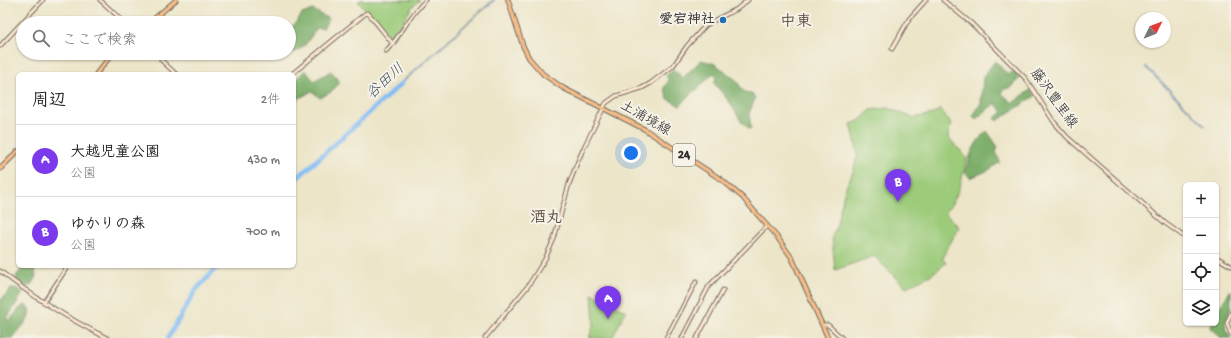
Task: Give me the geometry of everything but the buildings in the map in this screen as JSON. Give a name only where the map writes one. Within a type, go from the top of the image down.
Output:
[{"type":"main road","points":[[157,16],[176,0]]},
{"type":"main road","name":"土浦境線","points":[[508,0],[523,46],[537,68],[559,86],[644,129],[738,192],[782,243],[792,258],[828,338]]},
{"type":"main road","points":[[98,72],[107,60]]},
{"type":"main road","points":[[0,169],[16,153]]},
{"type":"street","points":[[28,16],[43,0]]},
{"type":"street","points":[[100,0],[117,16]]},
{"type":"street","points":[[386,52],[411,16],[426,0]]},
{"type":"street","points":[[485,338],[528,286],[545,259],[554,239],[569,184],[578,161],[606,103],[612,98],[642,88],[665,73],[673,66],[687,46],[705,26],[738,9],[748,0]]},
{"type":"street","points":[[892,49],[909,19],[926,0]]},
{"type":"street","name":"藤沢豊里線","points":[[943,0],[972,24],[1026,79],[1054,122],[1066,137],[1165,223],[1183,236]]},
{"type":"street","points":[[294,72],[366,13],[369,14],[393,44]]},
{"type":"street","points":[[0,46],[16,29]]},
{"type":"street","points":[[161,60],[174,72]]},
{"type":"street","points":[[682,338],[709,286],[767,226]]},
{"type":"street","points":[[1219,259],[1231,266]]},
{"type":"street","points":[[44,302],[67,268]]},
{"type":"street","points":[[0,271],[74,321],[107,338]]},
{"type":"street","points":[[666,338],[696,282]]},
{"type":"street","points":[[697,338],[723,290]]},
{"type":"street","points":[[1231,313],[1228,323],[1231,334]]},
{"type":"street","points":[[823,325],[828,325],[842,338]]},
{"type":"green space","points":[[360,0],[420,0],[412,7],[394,37],[391,38],[370,13],[358,2]]},
{"type":"green space","points":[[313,10],[329,19],[323,28],[317,28],[305,45],[296,52],[296,23],[302,14]]},
{"type":"green space","points":[[701,60],[715,64],[736,80],[743,91],[753,95],[755,98],[749,114],[751,128],[749,129],[741,121],[731,104],[714,83],[717,76],[713,73],[697,90],[693,91],[680,106],[668,99],[664,88],[669,80],[666,76],[673,69],[683,78]]},
{"type":"green space","points":[[995,61],[1008,75],[1013,71],[1020,78],[1010,88],[1004,89],[1001,93],[1013,103],[1030,90],[1035,96],[997,121],[995,118],[1003,112],[995,103],[976,119],[973,116],[981,103],[983,77]]},
{"type":"green space","points":[[305,70],[314,81],[331,71],[340,82],[331,92],[320,98],[312,91],[296,100],[296,80]]},
{"type":"green space","points":[[889,108],[913,118],[933,114],[940,109],[951,123],[948,137],[967,158],[957,194],[945,212],[959,227],[942,258],[946,263],[932,274],[906,287],[874,256],[835,270],[832,237],[836,228],[845,189],[853,172],[858,154],[851,124],[859,121],[871,110]]},
{"type":"green space","points":[[987,131],[998,147],[996,152],[1000,162],[989,170],[970,178],[965,173],[970,156],[975,145]]},
{"type":"green space","points":[[23,268],[30,268],[35,271],[36,276],[31,285],[26,287],[17,280],[16,276]]},
{"type":"green space","points":[[17,288],[23,293],[6,320],[10,320],[19,309],[25,305],[30,309],[28,319],[13,338],[0,338],[0,301],[11,289]]},
{"type":"green space","points":[[1231,290],[1231,308],[1225,324],[1231,338],[1221,338],[1210,328],[1210,326],[1219,326],[1219,308]]},
{"type":"green space","points":[[592,294],[626,311],[612,338],[589,338],[594,323]]},
{"type":"water","points":[[493,0],[495,0],[399,86],[398,85]]},
{"type":"water","points":[[1146,66],[1206,126],[1145,67]]},
{"type":"waterway","name":"谷田川","points":[[296,179],[402,83]]},
{"type":"waterway","name":"谷田川","points":[[168,338],[195,291],[216,268]]},
{"type":"place","name":"愛宕神社","points":[[723,20]]},
{"type":"place","name":"ゆかりの森","points":[[898,202]]},
{"type":"place","name":"大越児童公園","points":[[608,319]]},
{"type":"district","name":"中東","points":[[796,23]]},
{"type":"district","name":"酒丸","points":[[546,219]]}]
